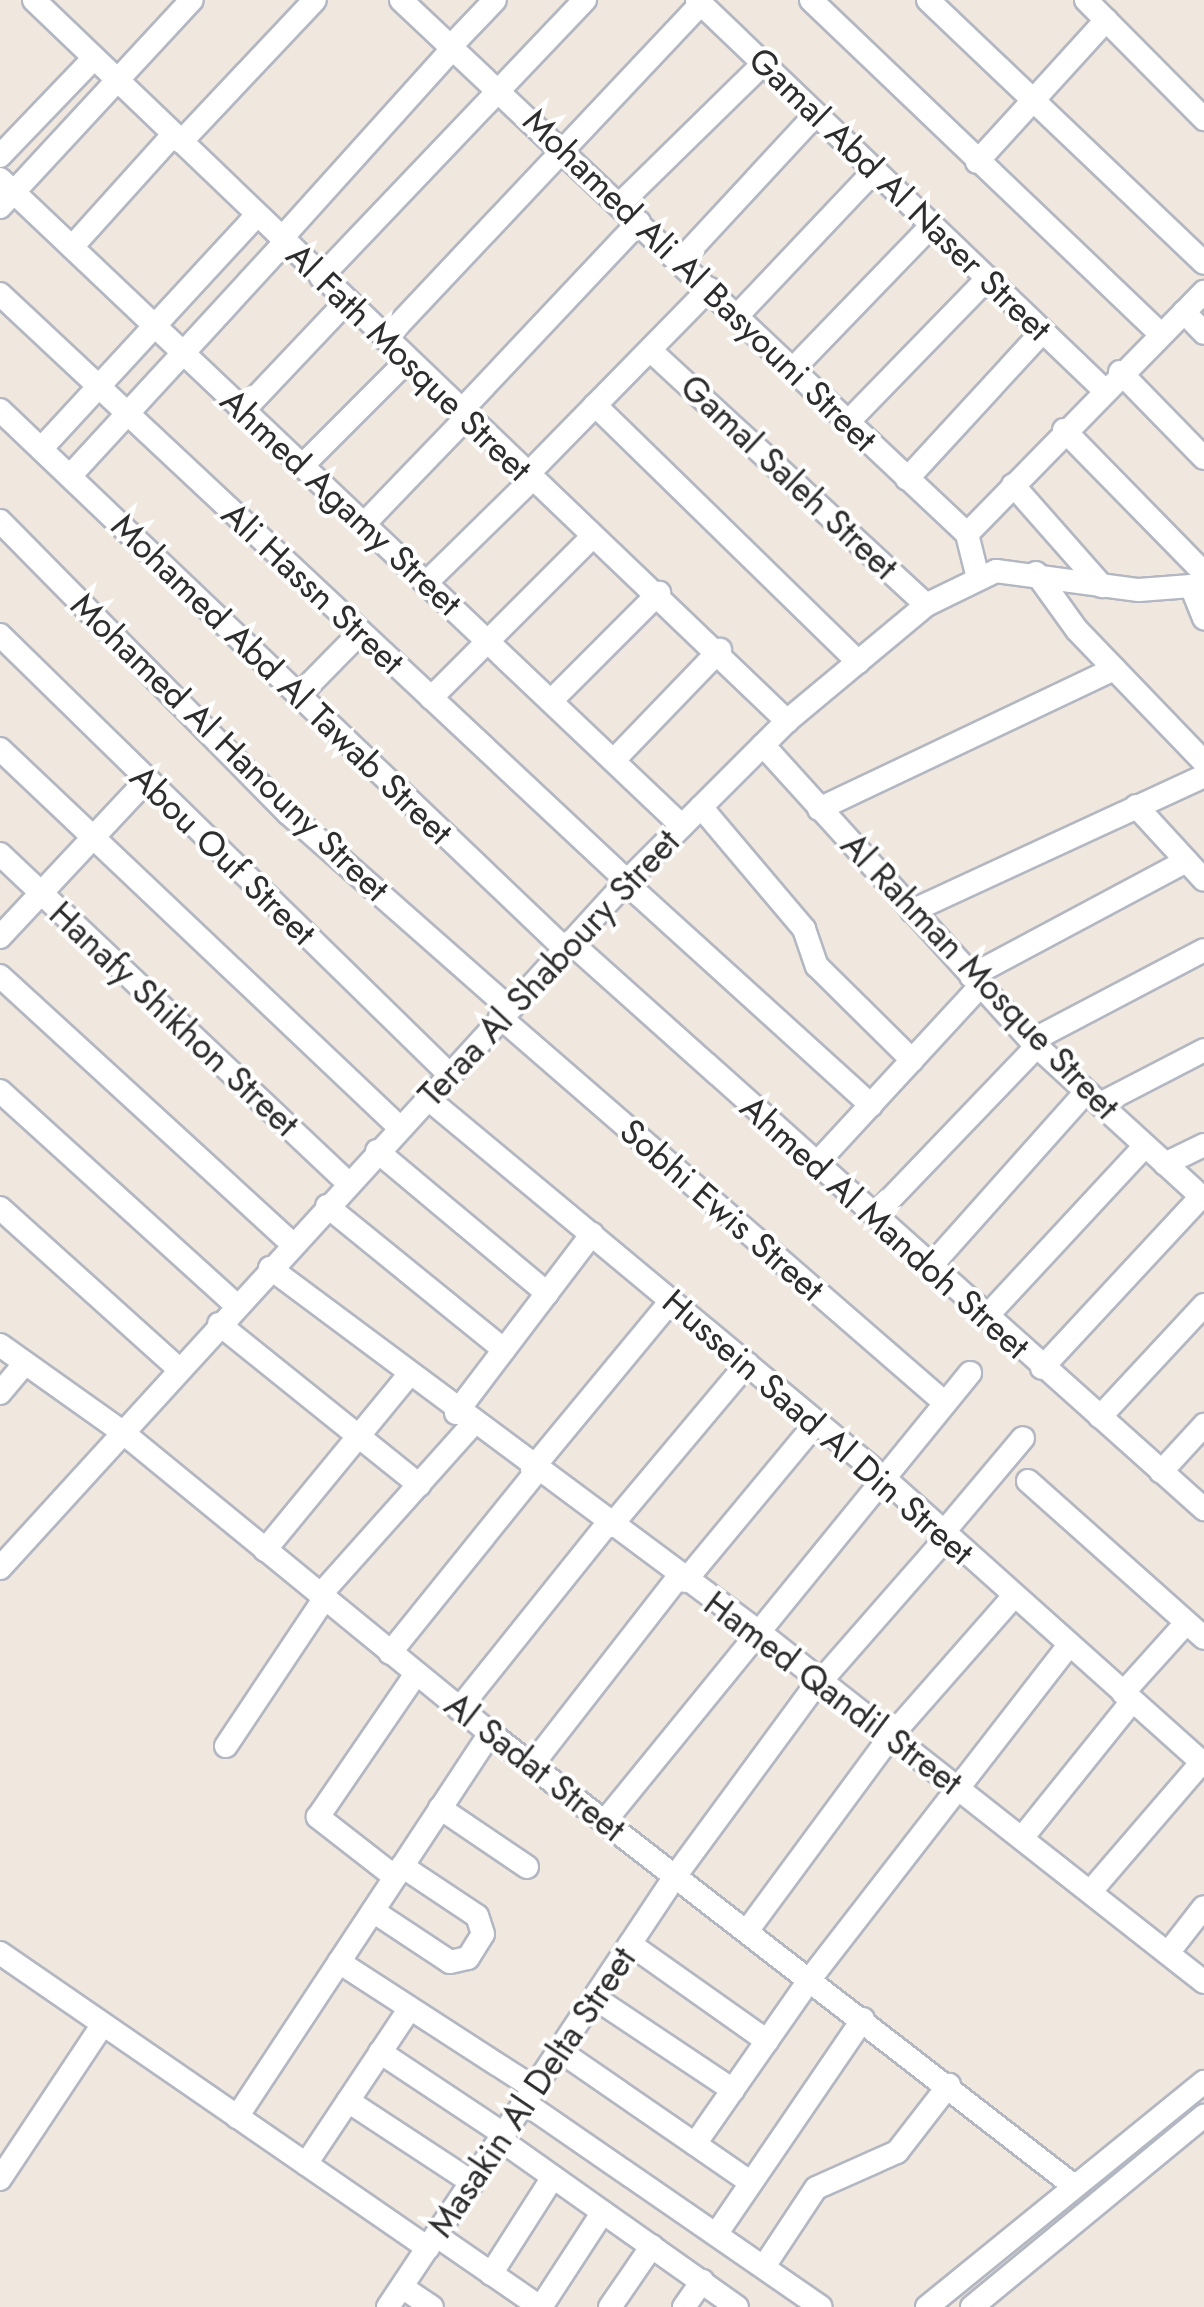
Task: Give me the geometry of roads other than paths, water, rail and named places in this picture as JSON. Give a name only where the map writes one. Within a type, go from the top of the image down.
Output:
[{"type":"street","name":"Al Fath Mosque Street","points":[[34,0],[528,478],[720,650],[787,721]]},
{"type":"street","points":[[5,192],[118,82],[192,0]]},
{"type":"street","points":[[72,246],[315,0]]},
{"type":"street","name":"Mohamed Ali Al Basyouni Street","points":[[401,0],[500,88],[967,534]]},
{"type":"street","points":[[70,476],[496,0]]},
{"type":"street","points":[[321,278],[585,0]]},
{"type":"street","points":[[812,0],[976,162],[1160,334]]},
{"type":"street","points":[[928,0],[1031,103],[1204,263]]},
{"type":"street","points":[[1086,0],[1204,119]]},
{"type":"street","points":[[385,339],[699,2]]},
{"type":"street","name":"Gamal Abd Al Naser Street","points":[[699,2],[1043,331],[1112,381],[1204,458]]},
{"type":"street","points":[[976,162],[1106,20]]},
{"type":"street","points":[[0,156],[94,58]]},
{"type":"street","points":[[620,204],[764,64]]},
{"type":"street","points":[[680,260],[816,114]]},
{"type":"street","points":[[737,316],[875,170]]},
{"type":"street","name":"Ahmed Agamy Street","points":[[5,192],[72,246],[682,826]]},
{"type":"street","points":[[41,449],[257,215]]},
{"type":"street","points":[[364,524],[639,222]]},
{"type":"street","points":[[793,369],[932,225]]},
{"type":"street","points":[[848,422],[988,278]]},
{"type":"street","points":[[426,583],[709,289]]},
{"type":"street","points":[[976,574],[967,534],[1064,430],[1204,292]]},
{"type":"street","name":"Ali Hassn Street","points":[[0,294],[626,882],[871,1105]]},
{"type":"street","points":[[244,410],[346,302]]},
{"type":"street","points":[[1184,312],[1204,333]]},
{"type":"street","points":[[908,479],[1043,331]]},
{"type":"street","name":"Gamal Saleh Street","points":[[650,350],[926,605]]},
{"type":"street","points":[[302,466],[408,361]]},
{"type":"street","points":[[595,406],[858,662]]},
{"type":"street","name":"Mohamed Abd Al Tawab Street","points":[[0,410],[567,945]]},
{"type":"street","points":[[1064,430],[1200,581],[1204,618]]},
{"type":"street","points":[[1013,485],[1102,586]]},
{"type":"street","name":"Mohamed Al Hanouny Street","points":[[0,522],[288,813],[504,1012]]},
{"type":"street","points":[[431,698],[592,537]]},
{"type":"street","points":[[1036,572],[1114,669],[1204,762]]},
{"type":"street","name":"Teraa Al Shaboury Street","points":[[0,1568],[178,1368],[626,882],[787,721],[926,605],[976,574],[1036,572],[1102,586],[1200,581]]},
{"type":"street","points":[[551,701],[658,593]]},
{"type":"street","points":[[299,695],[360,632]]},
{"type":"street","name":"Abou Ouf Street","points":[[0,635],[448,1073]]},
{"type":"street","points":[[614,760],[720,650]]},
{"type":"street","points":[[819,808],[1114,669]]},
{"type":"street","name":"Al Rahman Mosque Street","points":[[763,745],[1034,1044],[1203,1198]]},
{"type":"street","points":[[0,749],[399,1128]]},
{"type":"street","points":[[912,910],[1204,776]]},
{"type":"street","points":[[0,937],[146,781]]},
{"type":"street","points":[[1136,806],[1204,880]]},
{"type":"street","points":[[701,808],[804,929],[817,966],[912,1060]]},
{"type":"street","name":"Hanafy Shikhon Street","points":[[0,854],[348,1183]]},
{"type":"street","points":[[817,1164],[912,1060],[976,981],[1186,861]]},
{"type":"street","name":"Ahmed Al Mandoh Street","points":[[567,945],[1204,1509]]},
{"type":"street","points":[[875,1215],[1034,1044],[1204,950]]},
{"type":"street","points":[[0,976],[292,1244]]},
{"type":"street","name":"Sobhi Ewis Street","points":[[504,1012],[945,1403]]},
{"type":"street","points":[[930,1267],[1093,1098],[1204,1050]]},
{"type":"street","points":[[0,1092],[236,1305]]},
{"type":"street","name":"Hussein Saad Al Din Street","points":[[426,1097],[884,1478],[1203,1763]]},
{"type":"street","points":[[1165,1164],[1204,1145]]},
{"type":"street","points":[[986,1317],[1145,1146]]},
{"type":"street","points":[[377,1151],[547,1293]]},
{"type":"street","points":[[1042,1368],[1203,1198]]},
{"type":"street","points":[[327,1206],[504,1350]]},
{"type":"street","points":[[0,1208],[178,1368]]},
{"type":"street","points":[[226,1746],[322,1597],[419,1485],[504,1350],[592,1234]]},
{"type":"street","name":"Hamed Qandil Street","points":[[270,1268],[464,1419],[759,1632],[1204,1982]]},
{"type":"street","points":[[390,1653],[671,1301]]},
{"type":"street","points":[[1100,1417],[1204,1306]]},
{"type":"street","points":[[219,1324],[419,1485]]},
{"type":"street","name":"Al Sadat Street","points":[[0,1345],[121,1431],[459,1709],[949,2085],[1074,2186]]},
{"type":"street","points":[[0,1393],[24,1364]]},
{"type":"street","points":[[459,1709],[609,1525],[748,1364]]},
{"type":"street","points":[[605,1822],[970,1373]]},
{"type":"street","points":[[265,1550],[408,1376]]},
{"type":"street","points":[[532,1766],[682,1579],[817,1422]]},
{"type":"street","points":[[1161,1472],[1204,1425]]},
{"type":"street","name":"Masakin Al Delta Street","points":[[388,2307],[676,1876],[821,1680],[1023,1438]]},
{"type":"street","points":[[332,1466],[351,1482]]},
{"type":"street","points":[[1022,1838],[1127,1697],[1195,1630],[1028,1481]]},
{"type":"street","points":[[747,1930],[892,1736],[1014,1596]]},
{"type":"street","points":[[695,2144],[810,1978],[1069,1646]]},
{"type":"street","points":[[373,1911],[442,1958],[460,1964],[483,1934],[470,1910],[320,1826],[322,1809],[416,1674]]},
{"type":"street","points":[[238,2117],[490,1733]]},
{"type":"street","points":[[1091,1892],[1203,1763]]},
{"type":"street","points":[[440,1808],[526,1867]]},
{"type":"street","points":[[1168,1953],[1204,1907]]},
{"type":"street","points":[[630,1944],[766,2041]]},
{"type":"street","points":[[0,1954],[306,2164],[541,2307],[603,2212]]},
{"type":"street","points":[[339,1962],[410,2008],[821,2307]]},
{"type":"street","points":[[595,1998],[733,2090]]},
{"type":"street","points":[[306,2164],[410,2008]]},
{"type":"street","points":[[717,2233],[863,2020]]},
{"type":"street","points":[[0,2179],[103,2024]]},
{"type":"street","points":[[560,2051],[751,2183]]},
{"type":"street","points":[[380,2052],[737,2307]]},
{"type":"street","points":[[927,2307],[1204,2082]]},
{"type":"street","points":[[765,2265],[816,2188],[897,2152],[949,2085]]},
{"type":"street","points":[[348,2102],[472,2183]]},
{"type":"street","points":[[972,2307],[1204,2116]]},
{"type":"street","points":[[491,2274],[553,2177]]},
{"type":"street","points":[[610,2307],[652,2246]]},
{"type":"street","points":[[684,2307],[702,2281]]},
{"type":"street","points":[[402,2287],[432,2307]]}]
